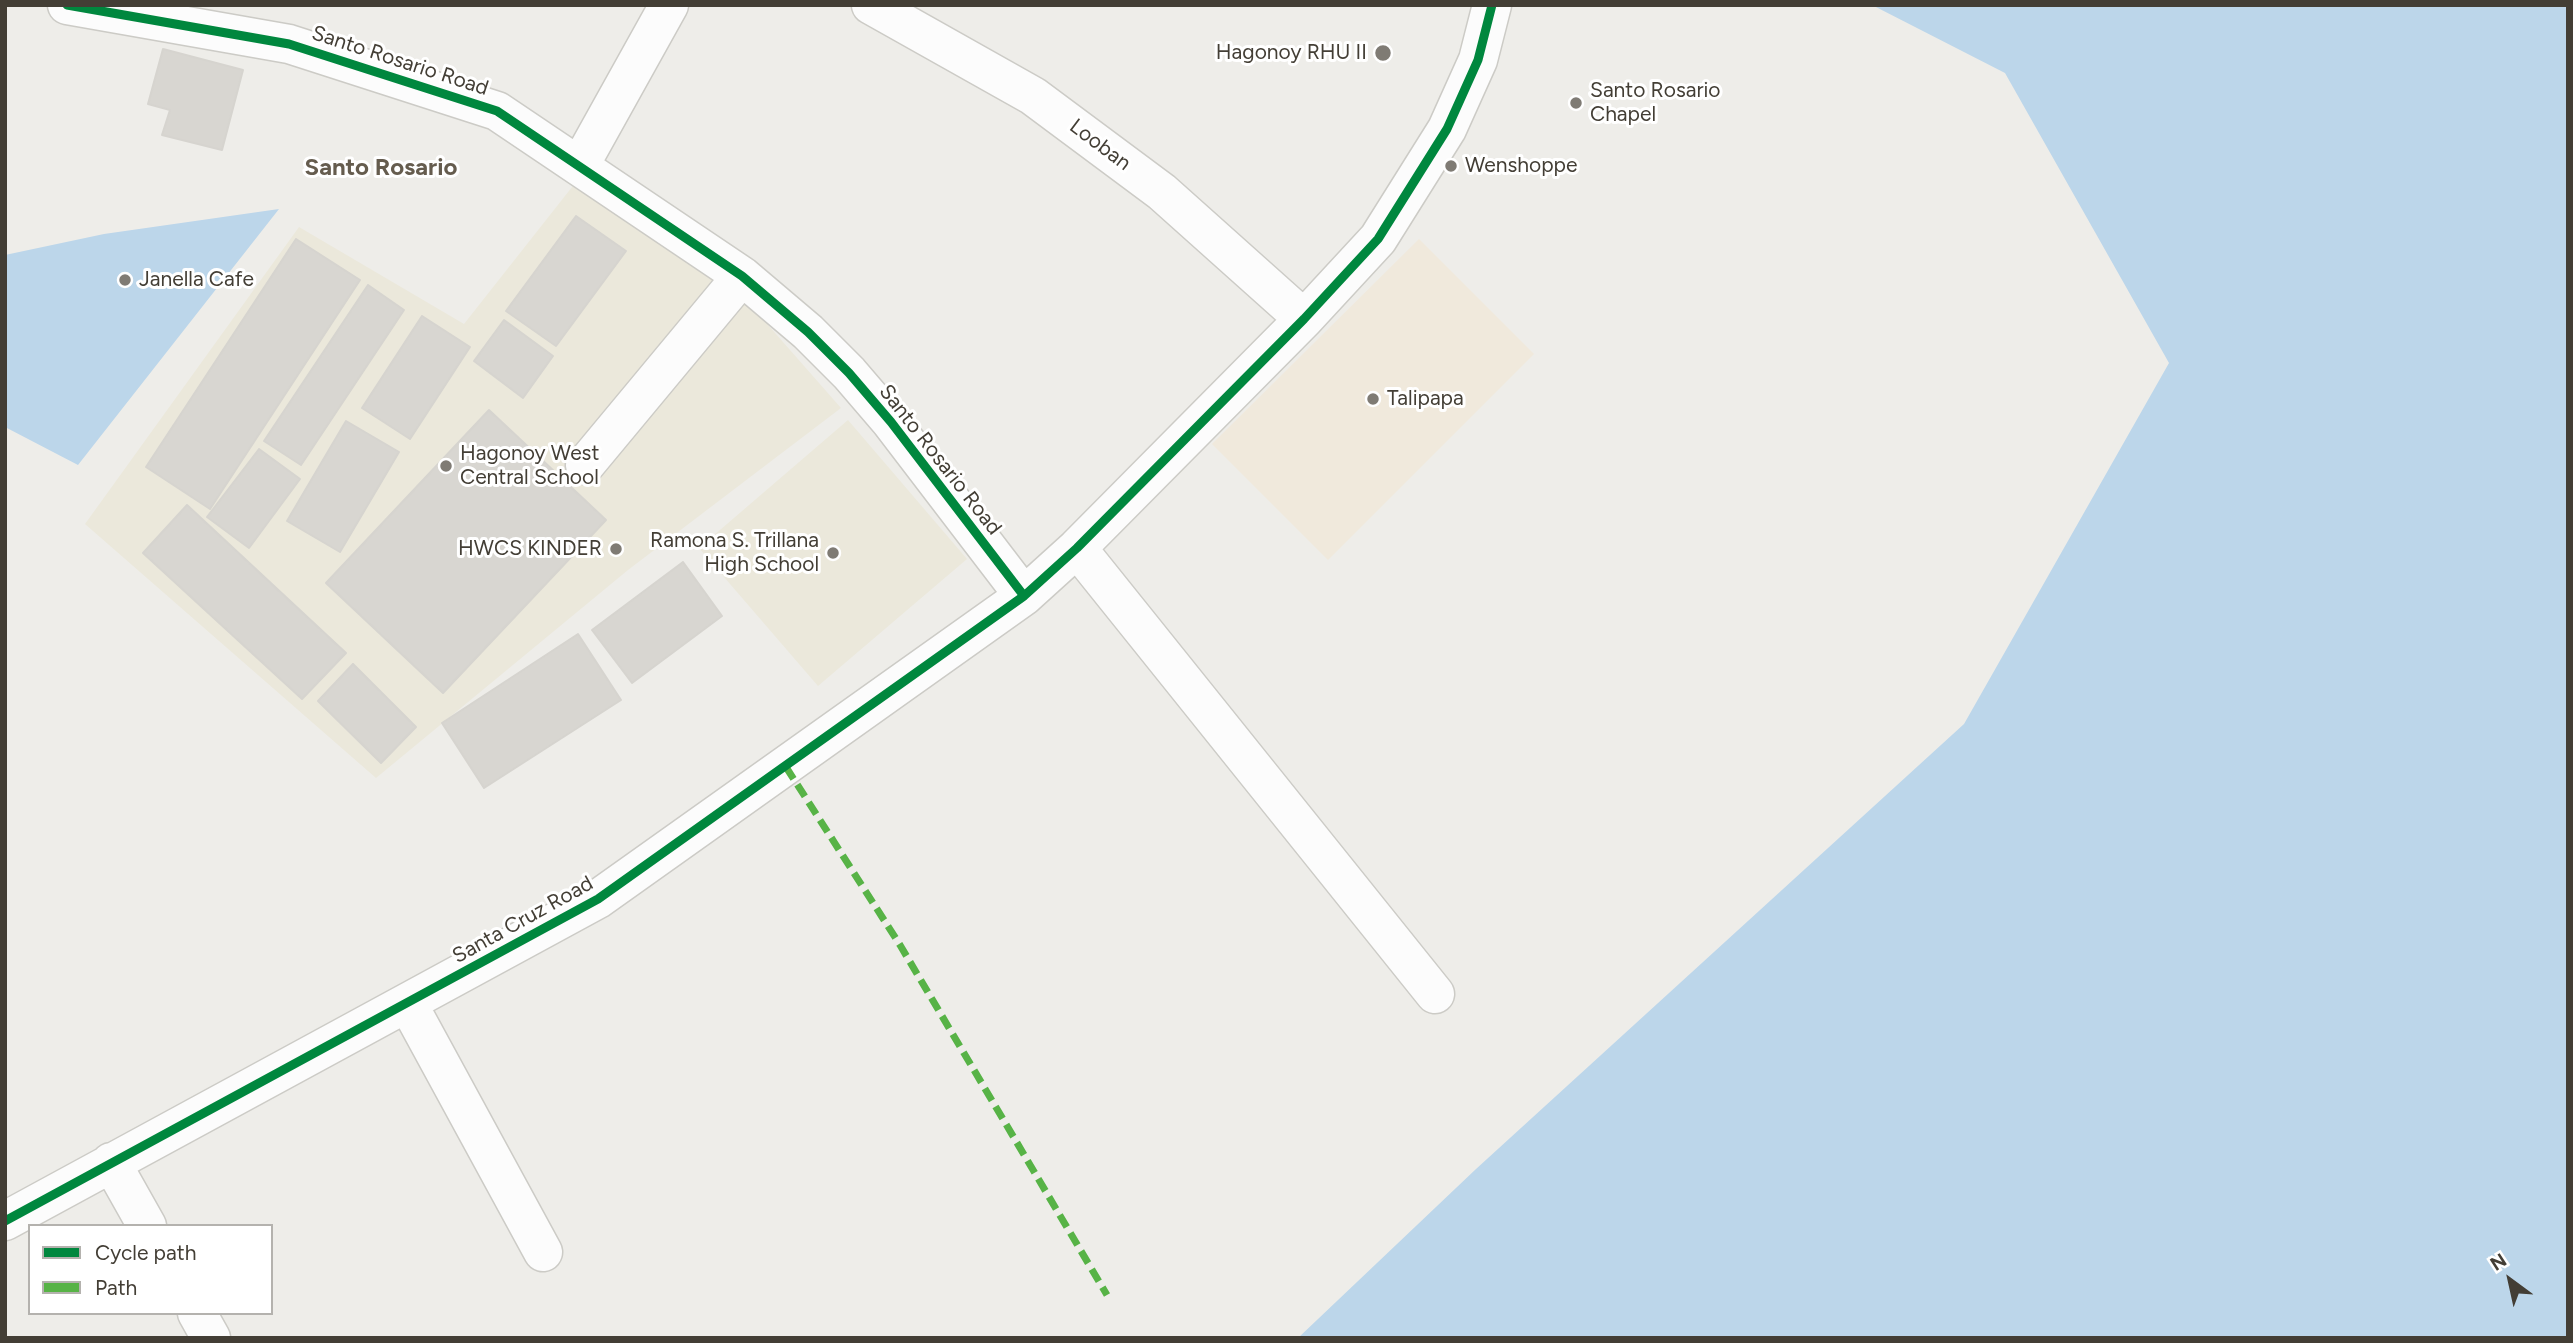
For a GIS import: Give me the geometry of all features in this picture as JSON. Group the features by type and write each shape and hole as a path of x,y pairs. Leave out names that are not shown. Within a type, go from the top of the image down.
{"street":[{"name":"Santo Rosario Road","path":"67,5 289,44 497,111 742,276 808,332 849,373 891,422 1024,596"},
{"path":"580,165 669,5"},
{"name":"Looban","path":"871,5 1033,96 1162,192 1304,318"},
{"path":"1024,596 1076,548 1304,318 1378,239 1447,129 1479,60 1492,5"},
{"path":"585,465 742,276"},
{"path":"1076,548 1435,994"},
{"name":"Santa Cruz Road","path":"5,1221 598,899 1024,596"},
{"path":"408,1004 543,1252"},
{"path":"111,1162 146,1224"},
{"path":"198,1315 211,1338"}],"shaded area":[{"name":"Hagonoy West Central School","path":"576,182 647,229 761,317 841,408 628,570 376,778 85,524 299,227 464,324"},
{"name":"Talipapa","path":"1419,239 1534,354 1328,560 1212,444"},
{"name":"Ramona S. Trillana High School","path":"848,420 967,559 818,686 699,548"}],"water":[{"path":"1872,5 2568,5 2568,1338 1298,1338 1476,1169 1964,724 2169,363 2005,73"},
{"path":"279,209 78,465 5,427 5,255 104,234"}],"building":[{"path":"163,49 243,70 222,150 162,135 170,110 148,104"},
{"path":"576,216 626,251 556,346 506,311"},
{"path":"296,239 360,280 210,509 146,467"},
{"path":"368,285 404,310 301,465 264,441"},
{"path":"422,316 470,347 410,439 362,408"},
{"path":"504,320 553,356 523,398 474,361"},
{"path":"489,410 606,520 443,693 326,583"},
{"path":"346,421 399,452 340,552 287,521"},
{"path":"259,449 300,479 249,548 207,517"},
{"path":"187,505 346,653 302,699 143,553"},
{"path":"683,562 722,616 632,683 592,630"},
{"path":"578,634 621,700 484,788 442,723"},
{"path":"353,664 416,727 381,763 318,701"}],"marked path":[{"path":"786,767 900,945 1107,1295"}],"cycle path":[{"path":"67,5 289,44 497,111 742,276 808,332 849,373 891,422 1024,596"},
{"path":"5,1221 598,899 1024,596 1077,548 1304,319 1378,239 1447,129 1478,60 1492,5"}],"place":[{"name":"Hagonoy RHU II","path":"1383,53"},
{"name":"Santo Rosario Chapel","path":"1576,103"},
{"name":"Wenshoppe","path":"1451,166"},
{"name":"Janella Cafe","path":"125,280"},
{"name":"Talipapa","path":"1373,399"},
{"name":"Hagonoy West Central School","path":"446,466"},
{"name":"HWCS KINDER","path":"616,549"},
{"name":"Ramona S. Trillana High School","path":"833,553"}],"district":[{"name":"Santo Rosario","path":"381,168"}]}
